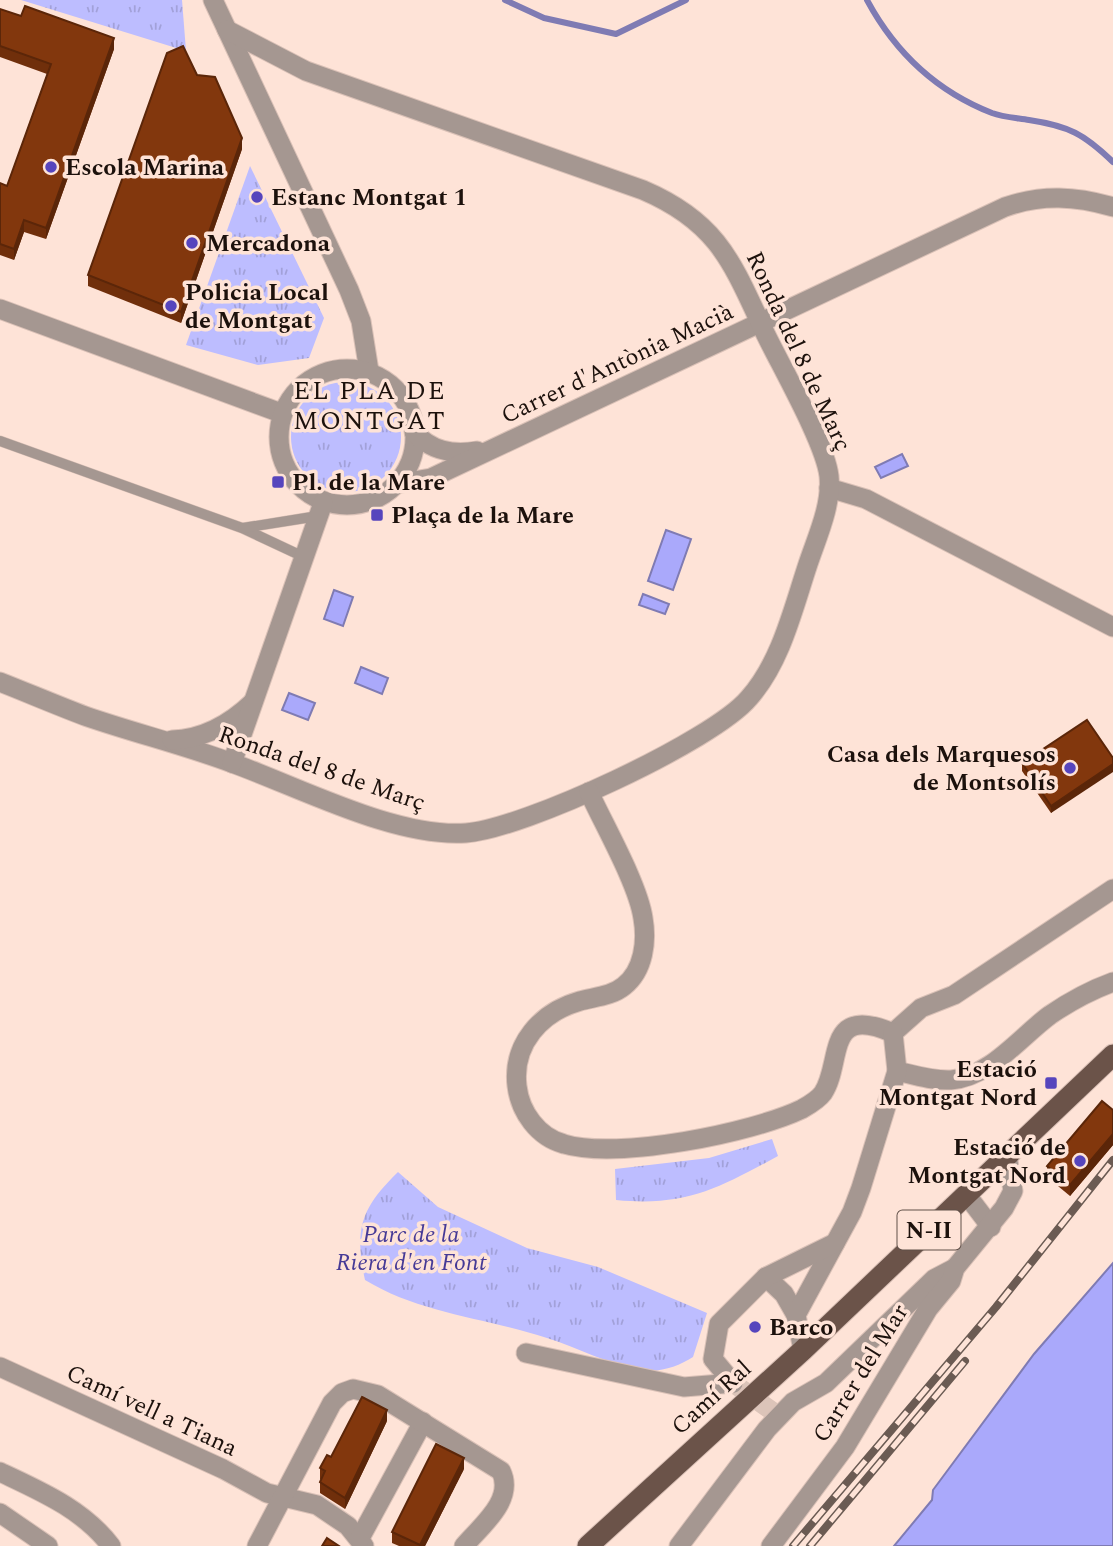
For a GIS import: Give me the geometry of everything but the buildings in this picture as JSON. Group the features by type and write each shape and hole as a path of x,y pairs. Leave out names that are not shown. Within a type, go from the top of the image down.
{"main road":[{"name":"Camí Ral","path":"588,1546 803,1350 1113,1055"}],"street":[{"path":"213,0 349,290 361,321 369,371"},
{"name":"Ronda del 8 de Març","path":"0,682 84,715 232,762 306,793 400,824 442,833 467,833 509,824 589,792 714,727 753,693 776,656 817,535 829,488 827,467 820,447 726,252 694,219 662,198 306,71 227,30"},
{"name":"Carrer d'Antònia Macià","path":"396,484 431,478 988,214 1023,201 1063,197 1113,207"},
{"path":"0,309 281,413"},
{"path":"345,369 369,371 393,385 409,413 414,432 408,468 386,493 362,503 321,509 292,476 278,433 281,413 296,391 323,374 345,369"},
{"name":"Carrer d'Antònia Macià","path":"414,432 423,442 450,453 492,449"},
{"path":"829,488 866,499 1113,627"},
{"path":"232,762 306,558 321,509"},
{"name":"Ronda del 8 de Març","path":"163,741 206,734 240,715 254,701"},
{"path":"589,792 639,902 645,949 636,971 624,986 552,1013 540,1021 522,1047 516,1078 521,1104 531,1121 547,1136 561,1144 595,1148 675,1142 751,1126 803,1108 822,1094 837,1044 849,1031 867,1024 893,1032"},
{"path":"893,1032 921,1008 954,995 1113,889"},
{"path":"897,1071 943,1080 975,1073 997,1060 1051,1015 1080,996 1113,982"},
{"path":"796,1315 861,1188 897,1071 893,1032"},
{"name":"Carrer del Mar","path":"771,1546 845,1447 928,1309 951,1281 955,1268 991,1227 1013,1191 1007,1155"},
{"path":"967,1194 991,1227"},
{"path":"526,1353 684,1387 733,1383 713,1359 719,1324 766,1277 835,1243"},
{"path":"679,1546 776,1413 826,1383 929,1284 955,1268"},
{"path":"766,1277 784,1294 796,1315 803,1350"},
{"name":"Camí vell a Tiana","path":"0,1367 282,1498 317,1505 334,1515 362,1542"},
{"path":"257,1546 332,1403 342,1393 365,1390 501,1471 505,1479 505,1490 500,1503 464,1546"},
{"path":"362,1542 422,1422"},
{"path":"0,1473 71,1508 92,1525 111,1546"},
{"path":"0,1513 48,1546"}],"lane":[{"path":"0,441 242,528 306,558"},
{"path":"242,528 321,509"}],"green space":[{"path":"21,0 182,0 186,51"},
{"path":"250,166 324,318 309,358 258,365 186,345"},
{"path":"346,382 367,386 385,398 397,416 401,437 397,458 385,476 367,488 346,492 325,488 307,476 295,458 291,437 295,416 307,398 325,386"},
{"path":"772,1139 778,1156 719,1186 701,1193 663,1201 616,1200 615,1169 709,1158"},
{"name":"Parc de la Riera d'en Font","path":"398,1172 438,1207 527,1248 598,1267 707,1313 693,1357 663,1370 630,1368 524,1331 409,1301 365,1280 360,1247 363,1220 376,1197"}],"shaded area":[{"path":"902,454 908,466 881,478 875,467"},
{"path":"666,530 691,539 673,590 648,581"},
{"path":"334,590 353,597 343,626 324,619"},
{"path":"643,594 669,604 665,614 639,605"},
{"path":"361,667 388,678 382,694 355,683"},
{"path":"289,693 315,703 308,720 282,710"},
{"path":"1113,1263 1113,1546 894,1546 932,1500 933,1490 1034,1354"}],"waterway":[{"path":"505,0 544,18 616,34 686,0"},
{"path":"867,0 904,53 919,68 953,93 996,114 1066,129 1093,144 1113,162"}],"tunnel":[{"path":"733,1383 772,1411"}],"railway":[{"path":"793,1546 996,1307 1113,1160"},
{"path":"810,1546 965,1361"}],"place":[{"name":"Escola Marina","path":"51,167"},
{"name":"Estanc Montgat 1","path":"257,197"},
{"name":"Mercadona","path":"192,243"},
{"name":"Policia Local de Montgat","path":"171,306"},
{"name":"Pl. de la Mare","path":"278,482"},
{"name":"Plaça de la Mare","path":"377,515"},
{"name":"Casa dels Marquesos de Montsolís","path":"1070,768"},
{"name":"Estació Montgat Nord","path":"1051,1083"},
{"name":"Estació de Montgat Nord","path":"1080,1161"},
{"name":"Barco","path":"755,1327"}],"district":[{"name":"EL PLA DE MONTGAT","path":"370,405"}]}
